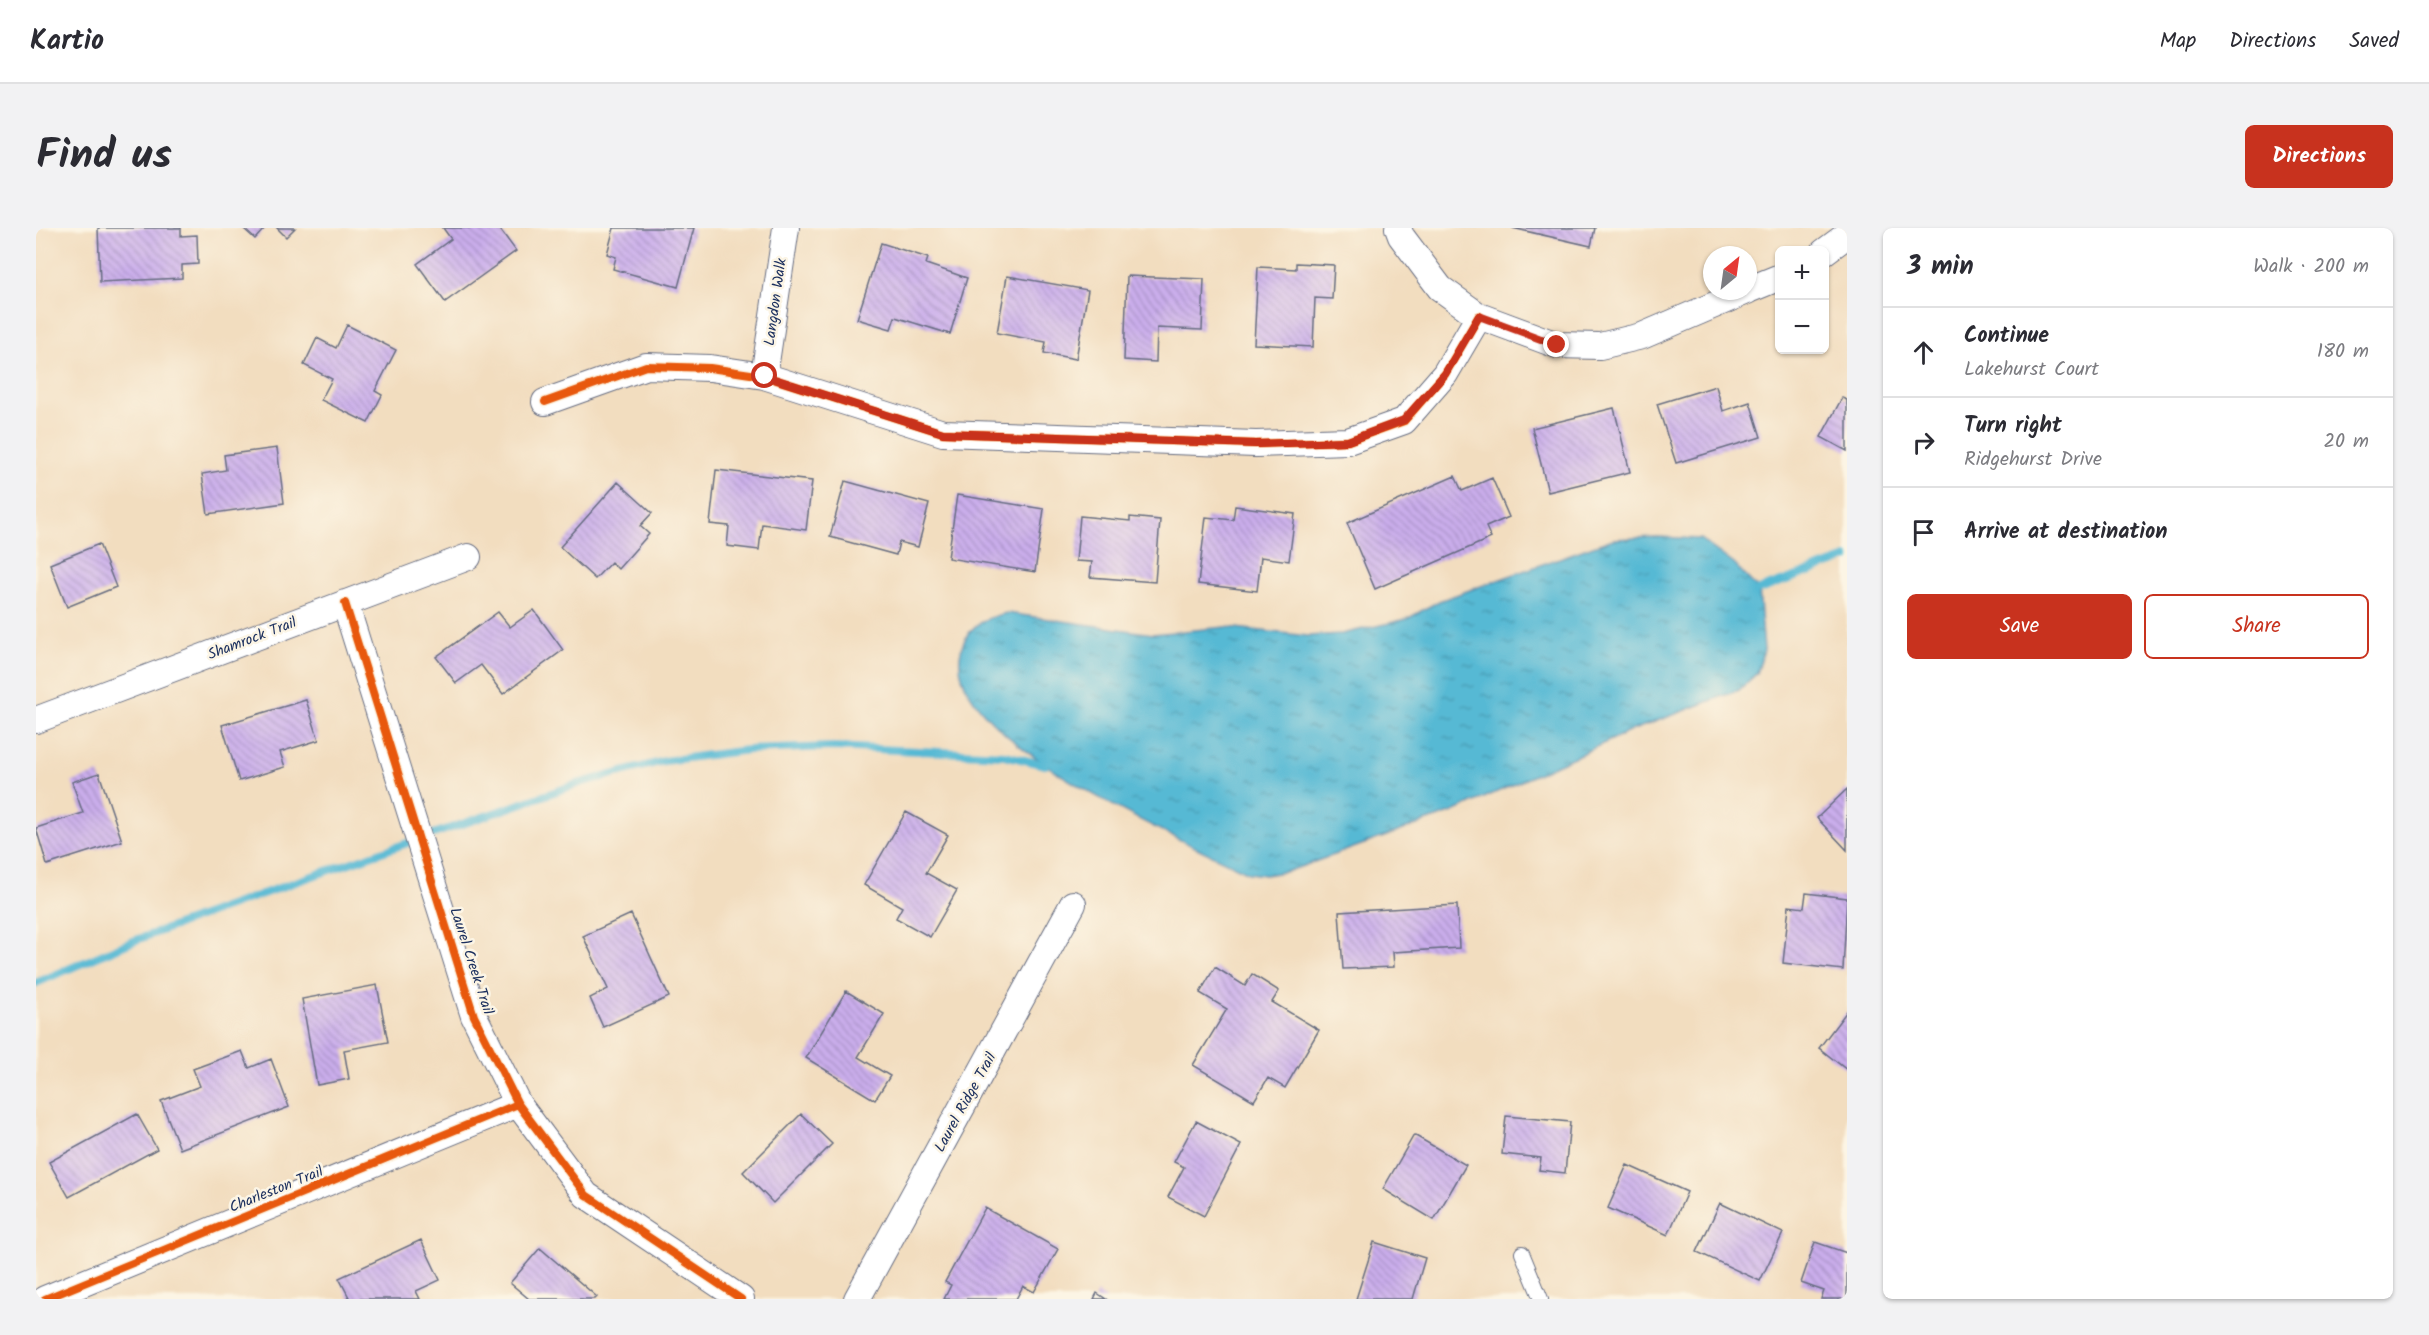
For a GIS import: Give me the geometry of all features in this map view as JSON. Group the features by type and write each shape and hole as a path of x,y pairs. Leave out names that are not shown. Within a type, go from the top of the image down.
{"street":[{"name":"Langdon Walk","path":"765,376 786,228"},
{"path":"1398,228 1401,236 1440,288 1479,316 1549,343 1600,346 1642,336 1726,300"},
{"path":"1829,249 1847,236"},
{"path":"1757,287 1775,279"},
{"path":"545,402 646,366 710,368 765,376 943,433 1256,444 1348,441 1404,420 1445,374 1479,316"},
{"name":"Shamrock Trail","path":"36,720 468,557"},
{"name":"Laurel Creek Trail","path":"345,603 474,1016 518,1104 586,1195 741,1299"},
{"name":"Laurel Ridge Trail","path":"857,1299 1072,904"},
{"name":"Charleston Trail","path":"45,1299 87,1291 518,1104"}],"lane":[{"path":"1522,1253 1541,1299"}],"water":[{"path":"1657,537 1700,539 1734,564 1759,590 1764,650 1757,673 1739,690 1633,730 1453,812 1289,871 1265,875 1249,873 1174,837 1073,782 1026,751 988,717 965,684 961,651 967,636 984,620 1007,613 1153,634 1226,627 1308,636 1342,634 1407,619 1439,601 1613,539"}],"building":[{"path":"98,228 181,228 181,236 197,235 198,264 182,265 182,278 100,282"},
{"path":"243,228 265,228 255,239"},
{"path":"277,228 295,228 286,237"},
{"path":"443,228 499,228 516,251 445,302 417,264 451,239"},
{"path":"614,228 694,228 678,287 613,269 616,257 607,254"},
{"path":"1512,228 1595,228 1591,246"},
{"path":"881,243 928,258 926,264 967,278 950,334 895,317 891,329 857,319"},
{"path":"1296,263 1334,265 1332,299 1315,298 1313,347 1254,344 1258,267 1296,269"},
{"path":"1007,276 1088,290 1076,359 1044,353 1046,342 997,333"},
{"path":"1127,276 1204,279 1202,330 1157,328 1156,362 1124,360"},
{"path":"347,325 396,350 375,391 382,395 368,423 321,400 332,379 304,365 317,338 336,348"},
{"path":"1716,386 1723,411 1750,402 1761,437 1676,463 1657,404"},
{"path":"1842,398 1847,400 1847,451 1821,437"},
{"path":"1614,408 1630,472 1548,492 1532,428"},
{"path":"277,448 284,503 208,514 202,474 226,470 224,455"},
{"path":"716,470 812,481 806,530 762,524 759,550 727,546 729,526 710,524"},
{"path":"1455,476 1462,491 1492,478 1509,517 1486,527 1491,538 1375,589 1347,523"},
{"path":"845,481 929,504 918,547 899,542 896,555 830,537"},
{"path":"618,482 652,513 640,526 649,534 618,569 611,562 595,579 560,547"},
{"path":"957,495 1044,509 1035,572 948,558"},
{"path":"1235,506 1295,514 1289,561 1261,557 1257,591 1198,584 1206,517 1233,520"},
{"path":"1080,516 1130,521 1130,517 1160,520 1155,582 1090,577 1092,562 1076,561"},
{"path":"99,544 116,587 67,607 50,564"},
{"path":"534,610 563,650 503,694 481,665 456,683 436,657 498,612 510,627"},
{"path":"306,700 319,740 280,752 285,767 239,781 222,725"},
{"path":"99,773 122,841 47,865 36,828 83,813 72,782"},
{"path":"1847,789 1847,850 1817,818"},
{"path":"906,812 948,835 926,873 957,890 930,937 896,918 902,907 864,885"},
{"path":"1806,893 1847,898 1843,970 1783,963 1789,906 1804,908"},
{"path":"1457,905 1459,948 1393,952 1394,967 1343,969 1339,912"},
{"path":"631,914 669,997 603,1027 590,998 608,989 583,936"},
{"path":"1215,967 1245,986 1252,974 1279,991 1272,1002 1319,1030 1285,1088 1268,1078 1254,1101 1193,1065 1227,1009 1200,993"},
{"path":"377,985 388,1042 344,1050 349,1079 317,1085 302,999"},
{"path":"846,991 884,1014 858,1057 890,1076 875,1100 806,1058"},
{"path":"1847,1011 1847,1070 1819,1048"},
{"path":"242,1051 249,1068 271,1059 289,1107 180,1149 161,1101 200,1086 193,1069"},
{"path":"137,1114 157,1149 69,1197 49,1162"},
{"path":"801,1114 832,1144 773,1203 743,1172"},
{"path":"1506,1116 1570,1122 1565,1173 1539,1170 1541,1158 1502,1154"},
{"path":"1196,1121 1241,1145 1204,1216 1168,1197 1184,1167 1174,1162"},
{"path":"1414,1135 1466,1165 1434,1220 1383,1189"},
{"path":"1627,1165 1687,1192 1668,1235 1608,1208"},
{"path":"1720,1203 1783,1233 1760,1281 1697,1252"},
{"path":"985,1208 1058,1249 1034,1292 1023,1286 1016,1299 944,1299 951,1285 945,1282"},
{"path":"421,1240 440,1280 416,1291 420,1299 350,1299 339,1278"},
{"path":"1374,1242 1425,1258 1413,1299 1356,1299"},
{"path":"1815,1242 1847,1253 1847,1299 1821,1299 1824,1291 1801,1283"},
{"path":"540,1248 597,1297 595,1299 529,1299 510,1283"},
{"path":"1097,1293 1106,1299 1094,1299"}],"waterway":[{"path":"1759,590 1847,558"},
{"path":"36,983 136,940 298,881 580,783 664,761 748,750 833,747 1005,755 1045,765"}],"cycle path":[{"path":"545,402 646,366 710,368 764,376 943,433 1256,444 1348,441 1404,421 1445,374 1479,316"},
{"path":"345,603 474,1016 518,1104 586,1195 741,1299"},
{"path":"45,1299 518,1104"}],"route":[{"path":"765,376 943,433 1256,444 1348,441 1404,420 1445,374 1479,316 1541,341 1557,345"}]}
